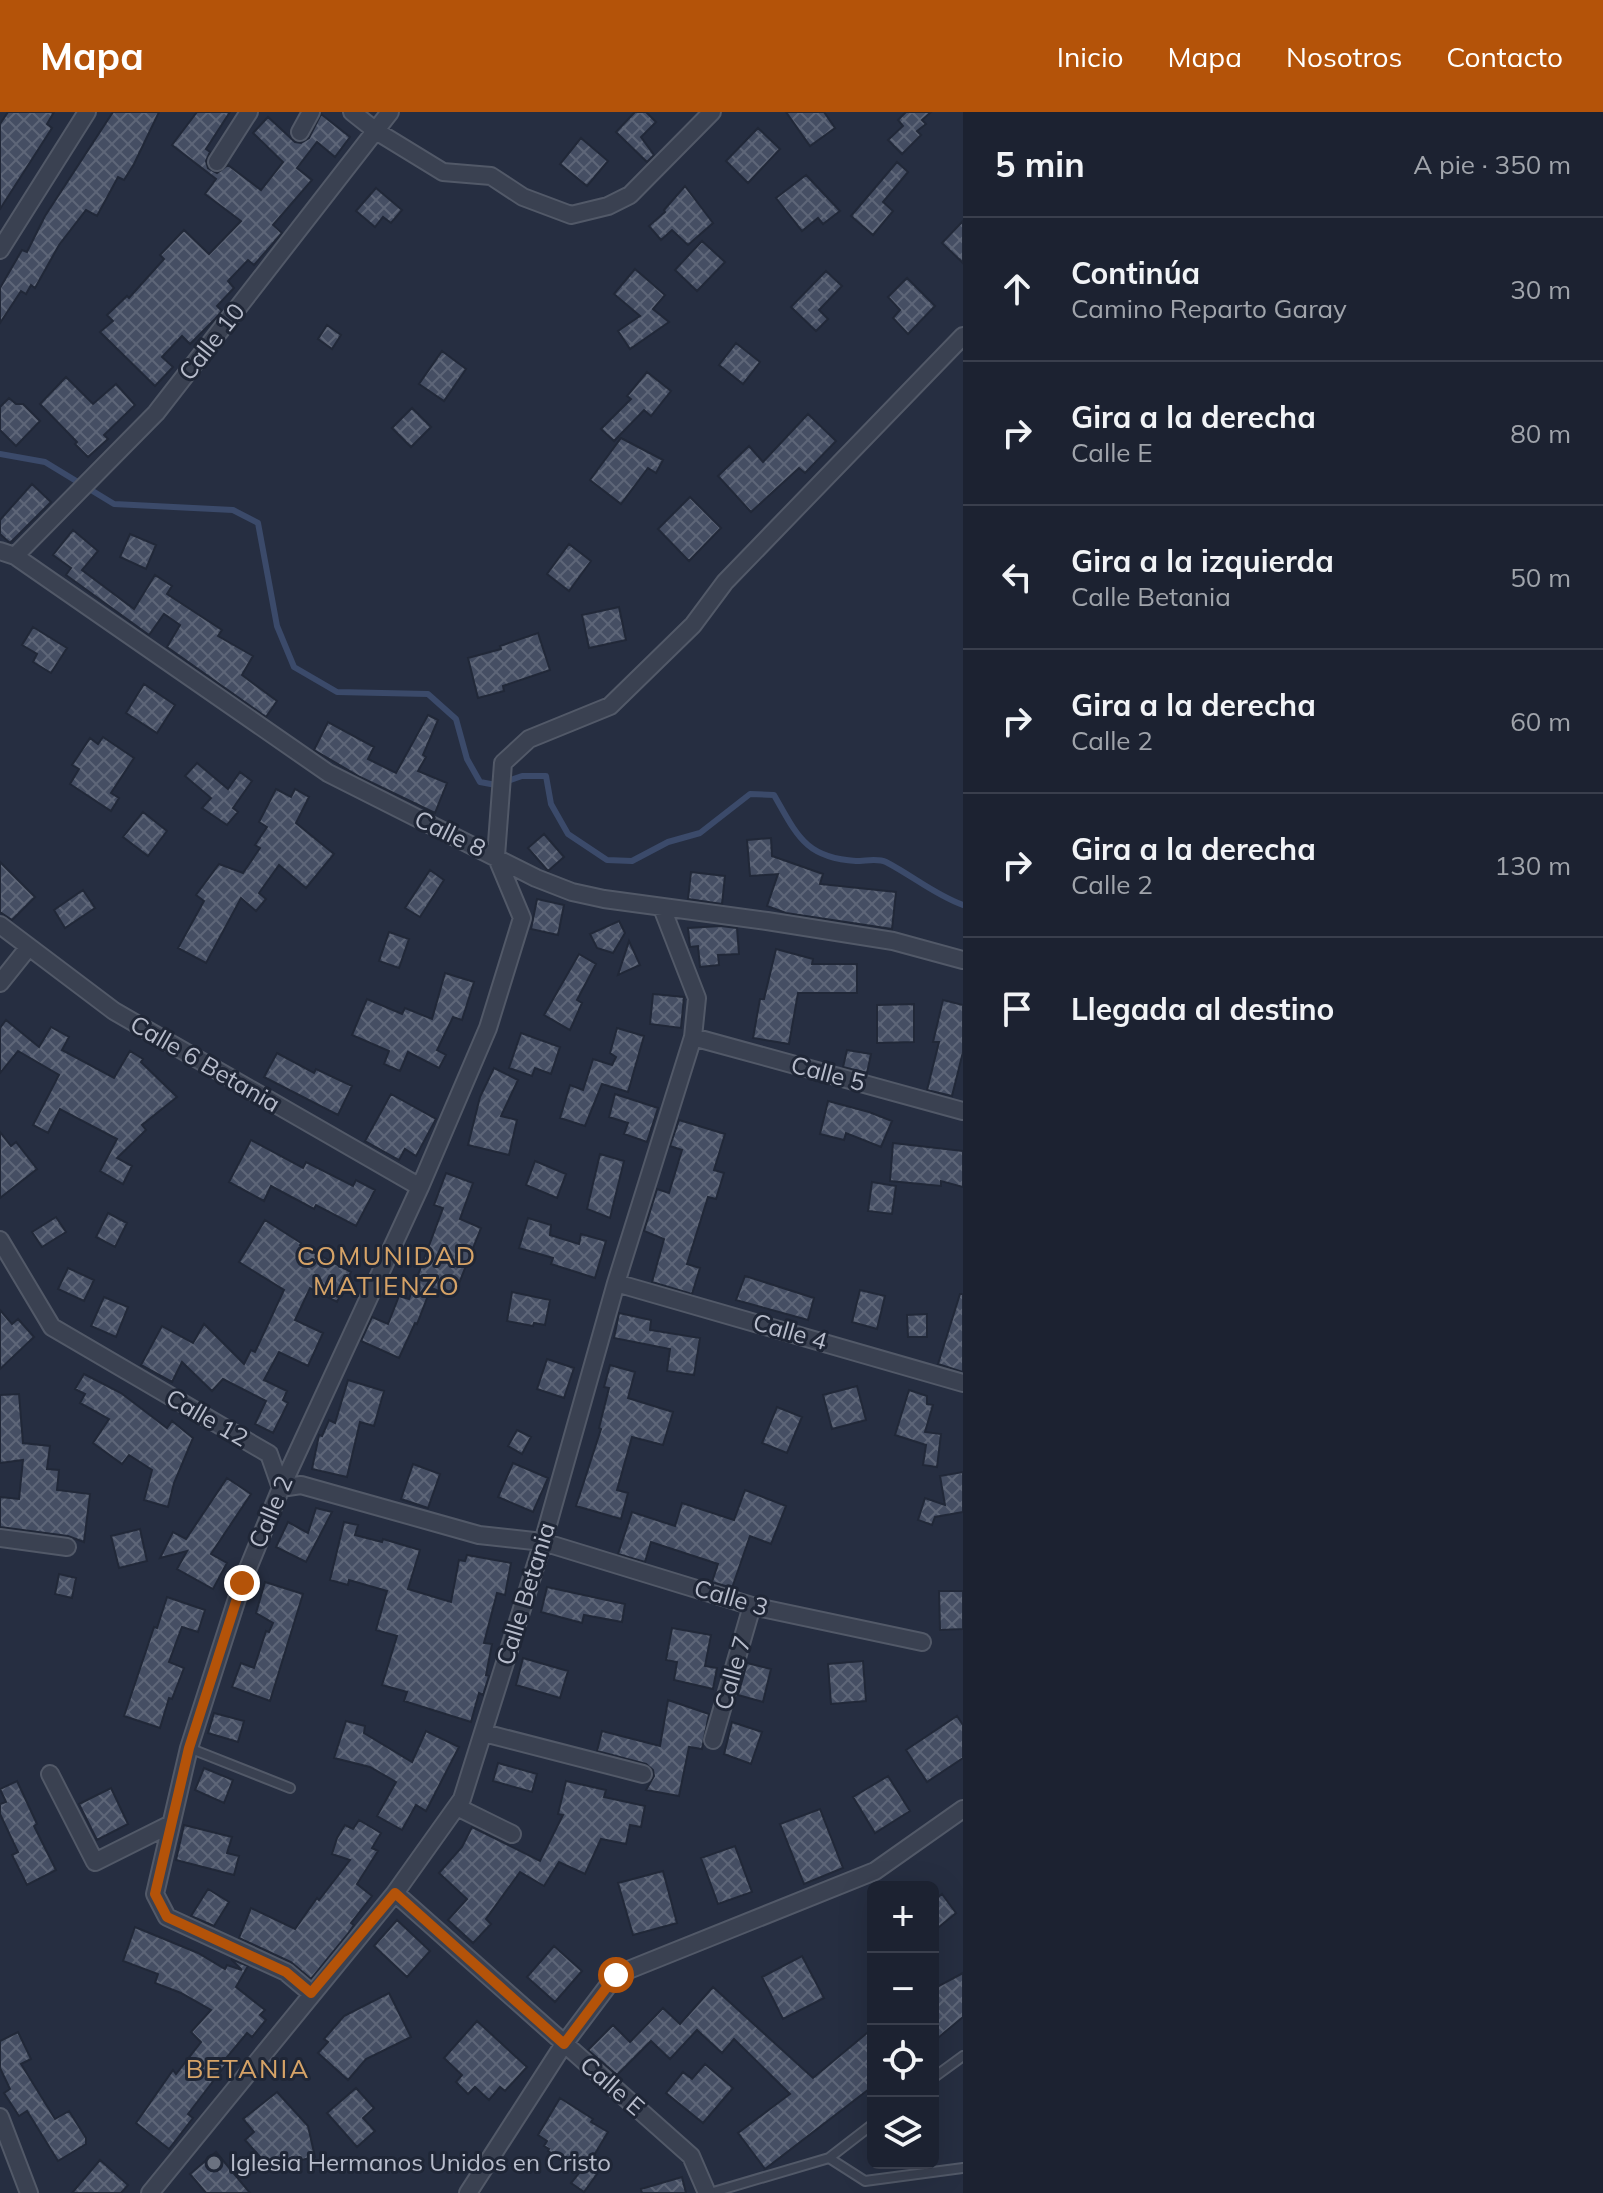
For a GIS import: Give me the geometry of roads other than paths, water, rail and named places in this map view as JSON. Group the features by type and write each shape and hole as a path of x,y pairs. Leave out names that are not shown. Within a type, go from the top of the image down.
{"street":[{"path":"0,250 87,112"},
{"path":"217,162 249,112"},
{"path":"300,132 311,112"},
{"path":"352,112 376,131 443,172 491,176 523,197 571,215 608,206 630,195 712,112"},
{"name":"Calle 10","path":"8,553 156,413 390,112"},
{"path":"496,856 503,763 529,739 610,706 693,625 725,582 963,336"},
{"name":"Calle 8","path":"8,553 328,773 536,878 572,892 893,941 963,960"},
{"name":"Calle 2","path":"311,1993 286,1972 167,1917 155,1894 189,1748 242,1583 281,1488 420,1187 488,1028 522,918 496,856"},
{"name":"Calle Betania","path":"150,2193 395,1893 462,1799 543,1542 616,1283 693,1037 697,998 662,908"},
{"name":"Calle 6 Betania","path":"0,925 114,1011 420,1187"},
{"path":"0,983 28,948"},
{"name":"Calle 5","path":"693,1037 963,1111"},
{"name":"Calle 12","path":"0,1240 52,1327 269,1454 281,1488"},
{"name":"Calle 4","path":"616,1283 963,1383"},
{"path":"281,1488 301,1485 479,1535 543,1542"},
{"path":"0,1538 67,1547"},
{"name":"Calle 3","path":"543,1542 752,1606 922,1642"},
{"name":"Calle 7","path":"713,1740 752,1606"},
{"path":"484,1733 643,1774"},
{"path":"50,1774 95,1862 171,1824"},
{"path":"457,1807 512,1834"},
{"path":"468,2193 564,2044 616,1975 875,1871 963,1809"},
{"name":"Calle E","path":"395,1893 691,2156 709,2193"},
{"path":"0,2117 29,2193"}],"lane":[{"path":"189,1748 290,1788"},
{"path":"939,2074 963,2056"},
{"path":"709,2193 829,2158 867,2129"},
{"path":"829,2158 865,2181 963,2168"}],"waterway":[{"path":"0,454 45,462 114,504 233,510 258,523 277,626 294,667 337,692 428,694 456,719 467,759 480,782 496,785 522,776 546,776 551,804 568,834 607,860 632,861 668,842 700,833 750,794 774,795 797,833 814,849 839,859 883,861 963,905"}],"place":[{"name":"Iglesia Hermanos Unidos en Cristo","path":"214,2163"}],"district":[{"name":"COMUNIDAD MATIENZO","path":"387,1271"},
{"name":"BETANIA","path":"248,2069"}]}
